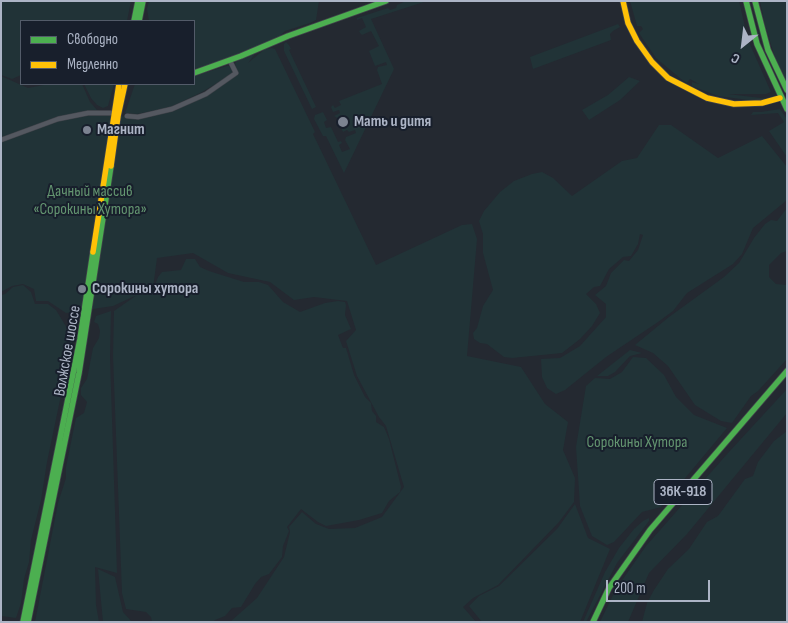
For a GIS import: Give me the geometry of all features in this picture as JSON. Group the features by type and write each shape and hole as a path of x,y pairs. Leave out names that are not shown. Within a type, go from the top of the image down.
{"main road":[{"path":"134,20 138,1"},
{"path":"139,20 142,1"},
{"path":"195,73 288,36 386,1"},
{"path":"623,1 628,23 636,41 652,62 668,78 681,86 706,98 734,104 762,103 787,94"},
{"path":"746,1 757,44 780,98 787,109"},
{"path":"755,1 768,50 787,90"},
{"name":"Волжское шоссе","path":"28,622 81,331 119,85"},
{"name":"Волжское шоссе","path":"23,622 90,312 110,166 125,85"},
{"name":"36К-918","path":"593,622 610,588 650,530 787,371"}],"street":[{"path":"127,116 138,117 172,109 206,94 236,73 230,60"},
{"path":"1,140 58,119 88,113 113,113"}],"green space":[{"path":"1,1 131,1 127,20 20,20 20,75 12,79 1,75"},
{"path":"149,1 319,1 316,20 285,31 275,41 241,56 195,69 195,20 149,20 147,9"},
{"path":"406,1 427,1 371,19 394,69 344,173 326,136 323,136 314,119 315,115 323,112 327,120 324,122 326,128 331,127 338,142 341,141 342,143 339,145 342,152 350,149 345,140 346,137 356,133 355,130 343,132 340,126 346,123 342,118 339,119 334,116 340,113 339,110 333,112 331,107 333,105 335,108 341,105 339,101 382,84 377,70 378,67 387,65 386,62 375,66 369,51 379,46 371,31 362,35 360,33 359,31 366,27 362,18 357,20 357,18 388,8 390,10 396,8 397,5"},
{"path":"630,1 739,1 748,40 771,92 766,94 728,94 769,99 748,100 718,96 692,86 692,82 699,84 690,79 687,83 681,79 656,58 639,33 643,29 641,26 637,26"},
{"path":"760,1 787,1 787,83 778,67"},
{"path":"618,24 620,27 610,34 611,40 533,69 530,57"},
{"path":"286,42 291,49 289,50 316,107 312,109 284,51 284,44"},
{"name":"Дачный массив «Сорокины Хутора»","path":"265,49 275,49 315,132 313,134 376,265 462,225 472,224 477,239 467,356 521,367 545,404 568,422 563,450 575,478 574,502 559,522 498,585 473,598 463,607 476,622 230,622 257,598 284,557 290,532 289,527 302,512 316,524 329,529 355,528 382,517 404,487 386,426 379,417 357,376 346,341 356,330 347,301 314,297 294,300 270,282 228,273 193,253 157,258 153,288 146,291 154,288 162,272 181,270 186,259 195,259 200,267 209,271 244,282 259,282 268,285 283,302 300,312 325,303 345,302 345,315 351,329 338,335 343,348 346,348 354,375 365,397 371,403 372,411 376,416 376,422 384,427 389,439 401,487 400,492 389,501 382,513 359,520 326,526 301,509 287,527 289,531 283,546 282,557 269,574 261,577 255,584 241,607 232,608 225,616 213,622 152,622 151,617 146,612 126,609 122,593 113,356 114,311 137,295 113,306 66,313 48,301 36,301 34,289 23,284 12,286 1,292 1,76 28,88 44,85 82,85 90,102 97,110 118,116 138,117 172,109 206,94 237,72 235,63 237,61 255,54 248,63"},
{"path":"227,66 234,73 202,92 171,107 137,114 125,113 135,85 195,85 195,76"},
{"path":"629,77 640,81 620,100 589,120 582,110 608,95"},
{"path":"84,85 114,85 108,106 103,108 97,105"},
{"path":"780,109 787,119 787,157 769,131 784,122 778,113 751,115 753,112"},
{"path":"659,125 671,125 718,158 762,136 787,167 787,200 753,228 742,254 733,264 687,293 673,311 606,357 565,390 556,394 547,388 542,377 541,359 560,358 580,346 606,317 606,304 595,295 606,286 611,273 624,260 629,261 638,250 643,235 640,234 638,244 631,256 623,257 609,269 600,286 594,287 586,294 596,304 600,313 592,326 580,339 562,353 512,358 504,357 487,344 480,343 474,339 473,333 477,328 483,306 493,290 483,253 483,234 479,221 484,211 500,192 514,181 532,174 542,172 553,178 572,196 622,161 637,158"},
{"path":"787,208 787,251 781,253 769,265 769,277 776,284 787,285 787,359 758,391 751,396 732,423 721,421 695,405 668,366 653,353 635,345 669,317 724,277 739,263 765,224 771,220 777,221"},
{"path":"23,285 31,292 35,304 48,304 56,310 73,338 41,500 31,540 21,603 16,618 1,616 1,295 13,287"},
{"path":"111,311 110,357 117,573 95,567 96,605 99,622 35,622 58,503 66,478 66,467 76,418 84,413 87,402 81,395 81,388 87,379 93,348 99,338 98,324 94,322 96,316"},
{"path":"630,350 642,353 630,356 615,372 608,376 597,376"},
{"name":"Сорокины Хутора","path":"633,357 646,358 664,375 676,397 694,415 727,428 661,507 642,512 614,542 607,545 592,536 580,506 576,447 586,386 595,378 610,379 622,372"},
{"path":"787,389 787,413 687,534 649,573 628,622 600,622 616,589 646,546"},
{"path":"787,431 787,622 642,622 647,603 668,569 689,549 707,522 718,516 745,479 753,476 758,462 774,441"},
{"path":"575,504 588,538 610,549 580,622 482,622 469,606 479,596 499,586 557,529"},
{"path":"649,518 649,521 617,563 586,622 583,622 605,572 619,548 634,529"},
{"path":"98,569 115,577 123,612 132,622 103,622"}],"traffic: fast":[{"path":"134,20 138,1"},
{"path":"139,20 143,1"},
{"path":"195,73 288,36 386,1"},
{"path":"746,1 757,44 787,109"},
{"path":"755,1 768,50 787,90"},
{"path":"28,622 79,373 111,166"},
{"path":"23,622 80,339 93,252"},
{"path":"593,622 609,588 650,530 787,371"}],"traffic: slow":[{"path":"623,1 628,23 637,41 652,62 668,78 707,98 734,104 762,103 780,98"},
{"path":"93,252 119,85"},
{"path":"111,166 125,85"}],"place":[{"name":"Мать и дитя","path":"343,122"},
{"name":"Магнит","path":"87,130"},
{"name":"Сорокины хутора","path":"82,289"}]}
